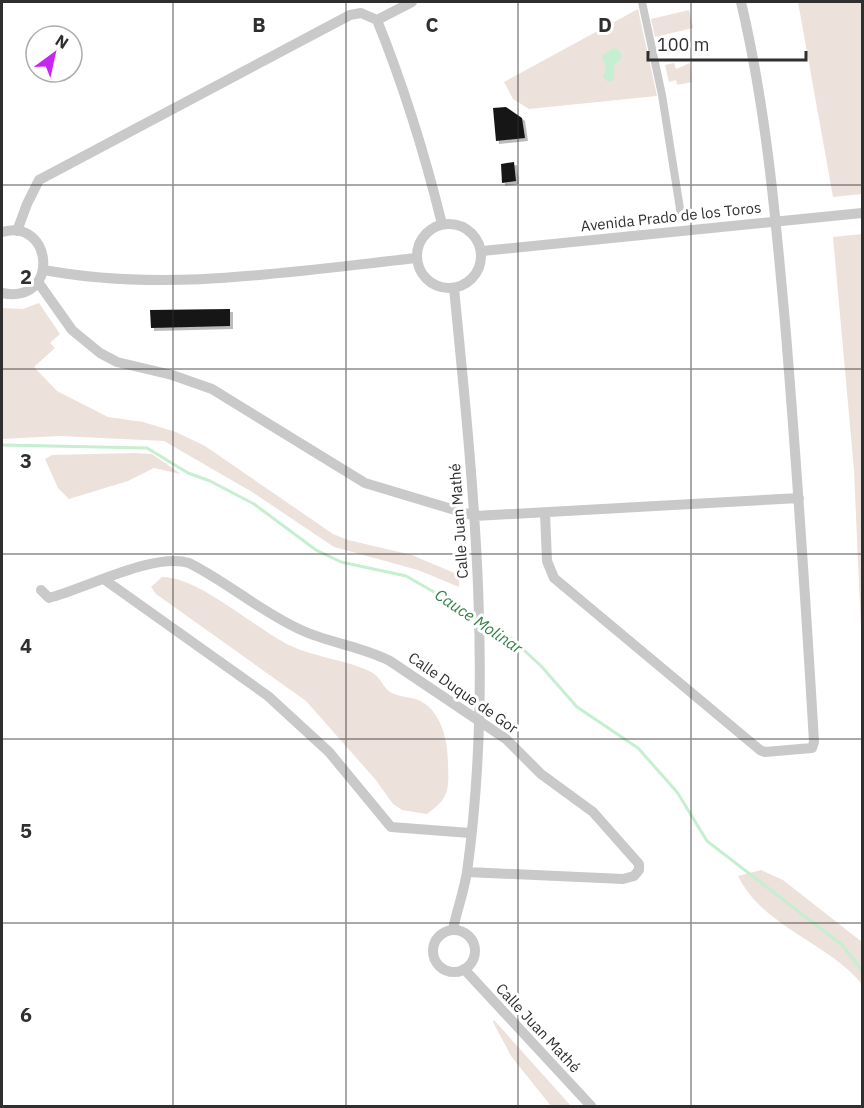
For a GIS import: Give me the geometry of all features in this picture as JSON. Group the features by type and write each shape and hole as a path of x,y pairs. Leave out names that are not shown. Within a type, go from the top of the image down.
{"street":[{"path":"17,231 39,180 351,15 373,17 412,2"},
{"path":"642,2 662,95 681,215"},
{"path":"545,513 547,561 554,578 751,743 765,752 810,749 814,742 799,498 777,222 770,151 755,60 741,2"},
{"path":"373,17 404,93 442,224"},
{"name":"Avenida Prado de los Toros","path":"482,251 862,213"},
{"path":"442,224 457,224 471,232 482,251 478,272 464,286 453,288 443,288 425,278 417,258 417,249 426,233 442,224"},
{"path":"2,232 17,231 36,240 44,260 44,270 38,282 22,293 2,293"},
{"path":"44,270 132,282 219,279 417,258"},
{"path":"38,282 72,330 100,353 117,362 181,378 212,389 365,483 475,516 799,498"},
{"name":"Calle Juan Mathé","path":"453,288 475,516 479,630 478,720 467,873 453,929"},
{"name":"Calle Duque de Gor","path":"41,590 50,598 163,560 189,563 299,629 325,640 372,652 390,661 506,739 541,774 593,812 635,858 639,870 623,879 467,873"},
{"path":"105,580 268,696 329,752 391,826 470,833"},
{"path":"453,929 466,933 474,944 474,959 458,972 444,970 439,966 433,953 435,940 440,934 453,929"},
{"name":"Calle Juan Mathé","path":"464,969 591,1107"}],"shaded area":[{"path":"798,2 862,2 862,194 833,197"},
{"path":"638,9 657,96 529,109 513,99 504,82"},
{"path":"689,10 693,28 655,37 651,19"},
{"path":"613,48 619,50 622,57 614,66 614,80 608,82 603,77 606,68 602,56"},
{"path":"674,63 676,69 690,63 692,82 677,85 676,80 669,82 665,65"},
{"path":"862,234 862,652 854,470 833,237"},
{"path":"39,303 60,334 50,343 55,348 34,367 57,391 108,417 143,422 176,432 205,446 333,534 348,540 412,555 459,575 459,587 418,570 334,547 252,492 164,441 60,436 2,439 2,308 23,309"},
{"path":"152,454 181,474 154,468 128,481 69,499 58,488 45,459 52,455"},
{"path":"162,577 177,579 209,594 289,645 362,668 374,674 390,692 425,703 437,717 447,745 448,787 444,798 427,814 402,810 393,804 375,779 306,701 156,594 151,587"},
{"path":"761,870 783,880 862,942 862,984 848,969 779,922 749,894 738,876"},
{"path":"494,1020 571,1106 551,1106 511,1056"}],"building":[{"path":"506,107 522,118 525,138 496,141 493,108"},
{"path":"514,162 516,181 502,183 501,164"},
{"path":"230,309 230,326 151,328 150,310"}],"waterway":[{"name":"Cauce Molinar","path":"2,445 147,448 188,473 210,481 254,504 316,550 341,562 406,576 476,616"},
{"name":"Cauce Molinar","path":"482,619 511,638 541,666 577,707 638,748 677,792 707,841 842,945 862,970"}]}
